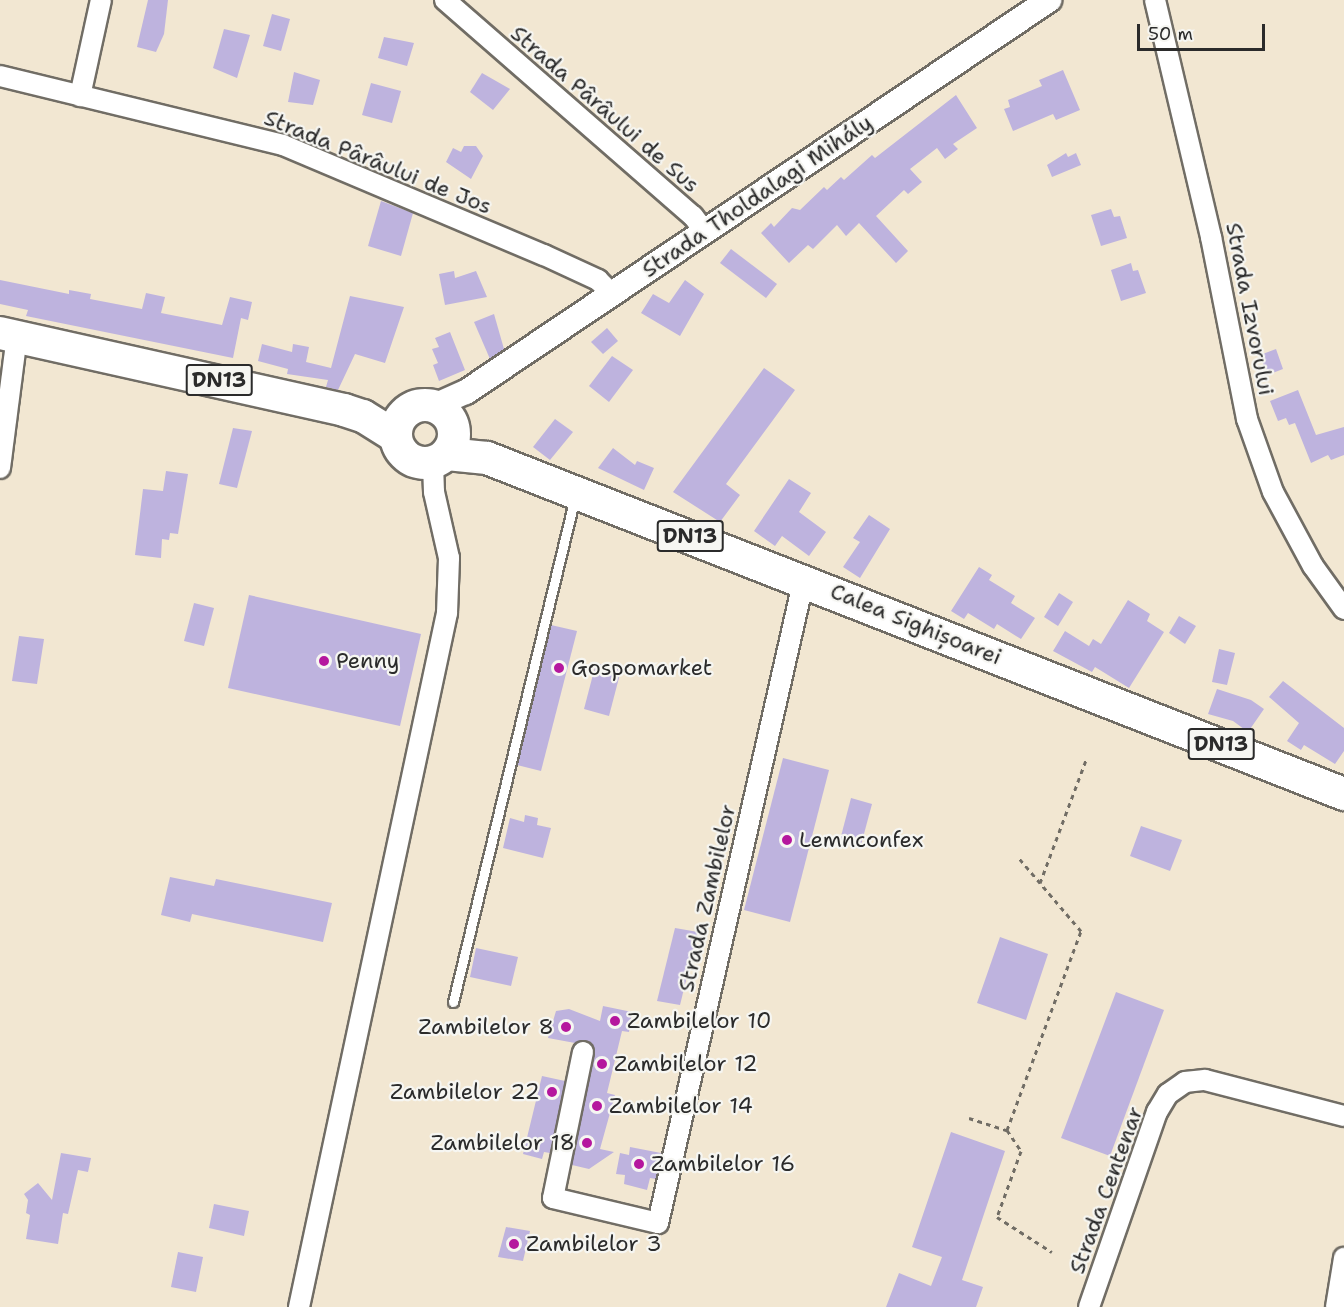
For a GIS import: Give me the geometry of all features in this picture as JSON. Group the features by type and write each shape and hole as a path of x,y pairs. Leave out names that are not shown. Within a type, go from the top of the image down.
{"highway":[{"name":"DN13","path":"9,334 400,426 423,405 442,440"},
{"path":"400,426 402,453 442,440"},
{"name":"Calea Sighișoarei","path":"442,440 804,579 1344,794"}],"street":[{"path":"80,96 101,0"},
{"name":"Strada Pârâului de Sus","path":"445,0 693,216 705,231"},
{"name":"Strada Tholdalagi Mihály","path":"442,440 611,293 1049,0"},
{"name":"Strada Izvorului","path":"1155,0 1209,227 1247,419 1273,492 1312,566 1344,609"},
{"name":"Strada Pârâului de Jos","path":"0,76 283,145 544,255 598,280 611,293"},
{"path":"0,468 9,334"},
{"path":"299,1307 441,646 449,567 442,440"},
{"name":"Strada Zambilelor","path":"583,1052 553,1198 658,1223 804,579"},
{"name":"Strada Centenar","path":"1089,1307 1157,1112 1168,1094 1185,1082 1205,1080 1344,1116"},
{"path":"1340,1295 1344,1258"}],"lane":[{"path":"453,1002 576,492"}],"path":[{"path":"1040,883 1086,760"},
{"path":"1007,1130 1081,931 1018,857"},
{"path":"969,1118 1007,1130 1021,1151 997,1217 1052,1252"}],"building":[{"path":"148,0 168,0 164,34 156,52 137,47"},
{"path":"272,14 290,19 281,51 263,46"},
{"path":"224,29 250,35 237,78 213,68"},
{"path":"384,37 414,43 407,66 378,58"},
{"path":"1063,70 1080,110 1056,120 1053,114 1013,131 1004,109 1010,107 1008,100 1042,86 1039,80"},
{"path":"294,72 320,80 313,105 288,102"},
{"path":"482,73 510,89 493,110 470,92"},
{"path":"371,83 401,91 392,123 362,115"},
{"path":"956,95 977,128 953,144 958,149 945,159 937,148 910,169 922,182 908,194 904,190 876,216 908,251 896,263 859,223 846,236 837,225 813,249 808,245 789,263 761,233 771,223 774,227 792,208 800,210 824,187 827,190 841,177 844,180 872,155 875,158"},
{"path":"464,146 476,146 483,156 471,179 446,162 453,148 461,152"},
{"path":"1066,153 1068,157 1076,153 1081,165 1052,177 1047,165"},
{"path":"381,201 413,213 401,256 368,246"},
{"path":"1111,209 1114,217 1120,216 1127,238 1101,246 1091,215"},
{"path":"731,249 777,284 766,298 720,263"},
{"path":"1131,263 1133,271 1138,270 1146,293 1121,301 1111,270"},
{"path":"454,271 455,278 476,271 487,297 445,305 439,274"},
{"path":"0,280 69,294 69,290 91,294 90,299 142,309 146,293 165,297 161,313 222,325 230,297 252,302 248,320 241,318 233,358 26,316 28,310 0,304"},
{"path":"685,280 704,294 680,336 641,313 653,294 669,303"},
{"path":"350,296 404,307 385,363 355,354 338,390 326,387 328,380 287,374 288,369 258,361 262,344 292,352 293,344 309,347 306,362 331,368"},
{"path":"494,314 504,349 490,359 474,322"},
{"path":"607,328 618,341 603,354 591,342"},
{"path":"450,332 465,370 439,381 433,365 438,363 432,349 439,347 435,338"},
{"path":"1276,349 1283,369 1267,375 1260,355"},
{"path":"612,356 633,370 609,402 589,386"},
{"path":"764,368 795,390 726,484 740,495 720,522 673,492"},
{"path":"1298,390 1316,435 1344,427 1344,455 1331,460 1328,455 1311,463 1295,423 1289,425 1286,418 1278,421 1270,401"},
{"path":"555,419 573,432 550,460 533,447"},
{"path":"233,428 252,431 237,488 219,484"},
{"path":"613,448 635,465 637,461 654,468 644,490 598,468"},
{"path":"166,471 188,474 178,534 170,533 169,540 162,539 161,558 135,555 143,489 163,491"},
{"path":"789,479 811,493 799,512 826,532 809,556 782,536 775,546 754,531"},
{"path":"869,515 890,529 860,578 843,567 860,542 853,538"},
{"path":"979,567 992,575 989,580 1015,596 1011,603 1035,618 1021,639 997,624 994,629 968,613 964,619 951,611"},
{"path":"1059,593 1073,602 1058,626 1044,617"},
{"name":"Penny","path":"249,595 421,634 400,726 228,688"},
{"path":"1128,600 1150,614 1147,621 1164,632 1129,688 1095,667 1092,672 1053,651 1065,631 1089,646 1093,639 1101,644"},
{"path":"194,603 214,608 204,646 184,641"},
{"path":"1179,616 1196,626 1185,644 1169,633"},
{"path":"551,625 577,631 541,771 517,765"},
{"path":"19,636 44,639 37,684 12,681"},
{"path":"1219,649 1235,653 1227,685 1212,682"},
{"path":"596,663 621,670 609,716 584,709"},
{"path":"1283,681 1344,728 1344,751 1335,764 1304,745 1301,750 1287,741 1299,723 1269,697"},
{"path":"1217,689 1251,700 1264,709 1248,732 1233,721 1208,714"},
{"name":"Lemnconfex","path":"783,758 829,770 790,922 744,910"},
{"path":"851,798 872,804 861,845 840,840"},
{"path":"525,815 538,818 537,825 551,828 543,858 503,848 510,818 524,822"},
{"path":"1141,826 1182,840 1170,871 1130,856"},
{"path":"170,877 214,886 216,879 332,903 323,942 192,914 190,922 161,915"},
{"path":"675,928 698,932 680,1005 657,1001"},
{"path":"1000,937 1048,954 1026,1020 977,1003"},
{"path":"476,948 518,957 511,986 470,977"},
{"path":"1116,992 1164,1010 1110,1156 1061,1138"},
{"path":"603,1006 632,1012 629,1032 622,1031 607,1093 615,1095 600,1149 614,1152 589,1169 572,1165 594,1049 586,1040 575,1043 548,1038 556,1011 569,1009 600,1021"},
{"path":"542,1076 565,1081 550,1153 544,1152 542,1159 523,1154"},
{"path":"951,1132 1005,1151 962,1280 983,1287 976,1307 886,1307 899,1273 931,1286 942,1257 912,1247"},
{"name":"Zambilelor 16","path":"630,1147 661,1153 656,1179 650,1178 647,1190 624,1184 625,1175 616,1174 620,1153 629,1155"},
{"path":"61,1153 91,1158 88,1172 78,1170 68,1214 63,1213 58,1244 26,1239 30,1215 26,1213 28,1200 24,1194 38,1183 52,1200"},
{"path":"214,1204 249,1211 244,1236 209,1228"},
{"name":"Zambilelor 3","path":"506,1227 530,1231 523,1261 498,1257"},
{"path":"178,1252 203,1257 196,1292 171,1287"}],"place":[{"name":"Penny","path":"324,661"},
{"name":"Gospomarket","path":"559,668"},
{"name":"Lemnconfex","path":"787,840"},
{"name":"Zambilelor 10","path":"615,1021"},
{"name":"Zambilelor 8","path":"566,1027"},
{"name":"Zambilelor 12","path":"602,1064"},
{"name":"Zambilelor 22","path":"552,1092"},
{"name":"Zambilelor 14","path":"597,1106"},
{"name":"Zambilelor 18","path":"587,1143"},
{"name":"Zambilelor 16","path":"639,1164"},
{"name":"Zambilelor 3","path":"514,1244"}]}
